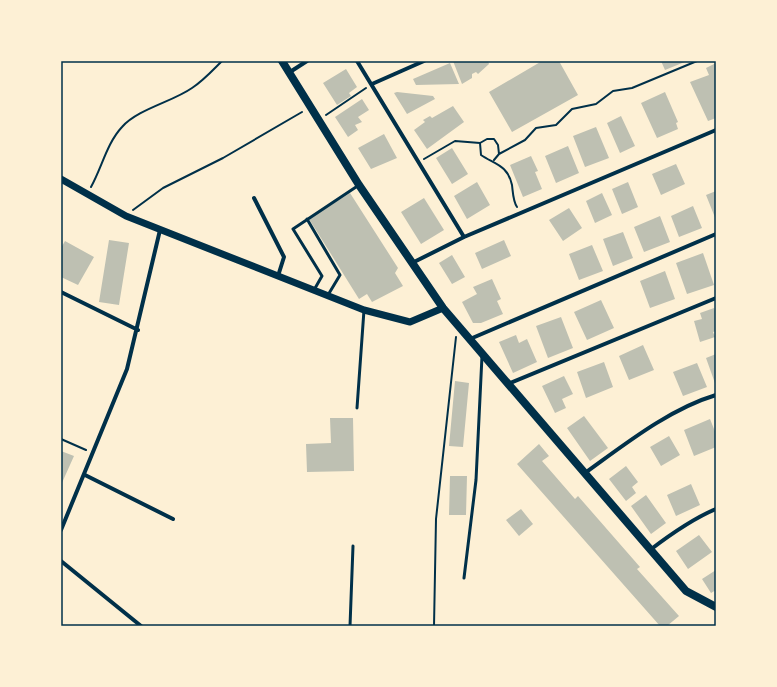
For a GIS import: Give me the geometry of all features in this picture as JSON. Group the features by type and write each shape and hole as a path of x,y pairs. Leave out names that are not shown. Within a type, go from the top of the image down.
{"main road":[{"path":"282,61 359,185 411,263 457,326 686,592 716,607"}],"street":[{"path":"290,72 307,61"},
{"path":"357,61 464,238"},
{"path":"372,84 424,61"},
{"path":"411,263 521,213 716,130"},
{"path":"61,179 126,216 364,310 410,322 443,308"},
{"path":"254,198 284,257 278,276"},
{"path":"61,530 85,475 127,369 138,330 160,230"},
{"path":"469,340 716,234"},
{"path":"61,292 138,330"},
{"path":"508,384 716,298"},
{"path":"584,474 631,440 677,412 716,395"},
{"path":"85,475 173,519"},
{"path":"650,550 671,533 716,509"},
{"path":"61,561 141,626"}],"lane":[{"path":"314,290 322,276 293,229 359,185"},
{"path":"307,219 340,275 328,296"},
{"path":"357,408 364,310"},
{"path":"464,578 476,480 482,354"},
{"path":"350,626 354,546"}],"path":[{"path":"87,193 100,172 112,138 123,125 132,118 192,89 222,61"},
{"path":"494,160 499,154 525,140 536,128 556,125 572,109 596,104 612,91 632,88 697,61"},
{"path":"319,120 372,84"},
{"path":"126,216 163,188 223,158 311,107"},
{"path":"419,162 455,141 480,143 487,139 494,139 498,145 499,154"},
{"path":"480,143 481,155 494,160 511,180 514,203 521,213"},
{"path":"434,626 436,519 446,416 457,326"},
{"path":"61,439 94,453"}],"building":[{"path":"453,61 488,61 489,64 478,74 476,72 472,74 472,78 462,84"},
{"path":"542,61 559,61 578,95 512,132 489,92"},
{"path":"661,61 687,61 665,70"},
{"path":"450,63 459,84 416,85 413,79"},
{"path":"716,63 716,118 708,121 690,82 709,75 706,68"},
{"path":"346,69 357,87 349,93 351,96 337,105 323,83"},
{"path":"397,92 433,96 435,99 407,114 394,93"},
{"path":"665,92 678,122 676,123 678,129 657,138 641,103"},
{"path":"362,99 369,110 358,117 362,122 355,125 358,130 348,137 335,117"},
{"path":"453,106 464,122 427,149 414,130 425,122 423,120 430,116 432,118"},
{"path":"621,116 635,146 620,153 607,123"},
{"path":"596,127 609,158 585,167 573,136"},
{"path":"384,134 397,158 371,169 358,148"},
{"path":"568,146 579,173 556,183 545,156"},
{"path":"452,148 468,174 452,184 436,158"},
{"path":"531,156 538,171 535,172 542,189 523,197 510,165"},
{"path":"676,164 685,184 661,195 652,174"},
{"path":"477,182 490,205 467,219 454,196"},
{"path":"628,182 638,207 622,214 612,189"},
{"path":"716,191 716,220 706,195"},
{"path":"350,193 398,268 395,273 403,286 372,302 367,294 359,299 309,219"},
{"path":"602,193 612,215 595,223 586,201"},
{"path":"424,198 444,230 421,244 401,212"},
{"path":"693,206 702,228 679,237 671,216"},
{"path":"569,208 582,228 563,241 549,220"},
{"path":"660,216 670,242 644,252 634,227"},
{"path":"623,232 633,258 613,266 603,239"},
{"path":"109,240 129,243 119,305 99,302"},
{"path":"504,240 511,256 482,269 475,253"},
{"path":"65,241 94,257 78,285 61,277 61,248"},
{"path":"592,245 603,271 579,280 569,254"},
{"path":"703,253 714,285 687,294 676,263"},
{"path":"452,255 465,277 452,284 439,263"},
{"path":"665,271 675,299 650,308 640,281"},
{"path":"492,279 501,299 497,301 503,314 481,323 473,323 462,302 477,294 473,287"},
{"path":"601,300 614,328 587,340 574,312"},
{"path":"714,308 716,314 716,331 713,332 715,337 700,342 694,321 702,319 700,313"},
{"path":"561,317 573,348 548,358 536,326"},
{"path":"516,335 519,343 527,339 537,362 513,373 499,342"},
{"path":"643,345 654,370 629,380 619,356"},
{"path":"716,354 716,386 706,358"},
{"path":"604,362 613,387 586,398 577,372"},
{"path":"697,363 707,387 683,396 673,372"},
{"path":"564,376 573,394 562,399 566,408 555,413 542,386"},
{"path":"455,381 469,383 463,447 449,446"},
{"path":"584,416 608,448 590,461 567,428"},
{"path":"330,418 353,418 354,471 307,472 306,444 331,443"},
{"path":"710,419 716,434 716,447 694,456 684,430"},
{"path":"669,436 680,455 661,466 650,447"},
{"path":"539,444 549,456 542,461 575,499 578,496 640,567 637,569 679,616 667,626 660,626 517,464"},
{"path":"61,451 74,456 61,485"},
{"path":"626,466 638,482 632,487 636,493 626,501 609,479"},
{"path":"450,476 467,476 466,515 449,515"},
{"path":"691,484 700,505 676,516 667,495"},
{"path":"646,495 666,523 651,534 631,506"},
{"path":"521,509 533,524 519,536 506,520"},
{"path":"699,535 712,552 688,569 676,551"},
{"path":"716,570 716,590 711,593 702,579"}]}
